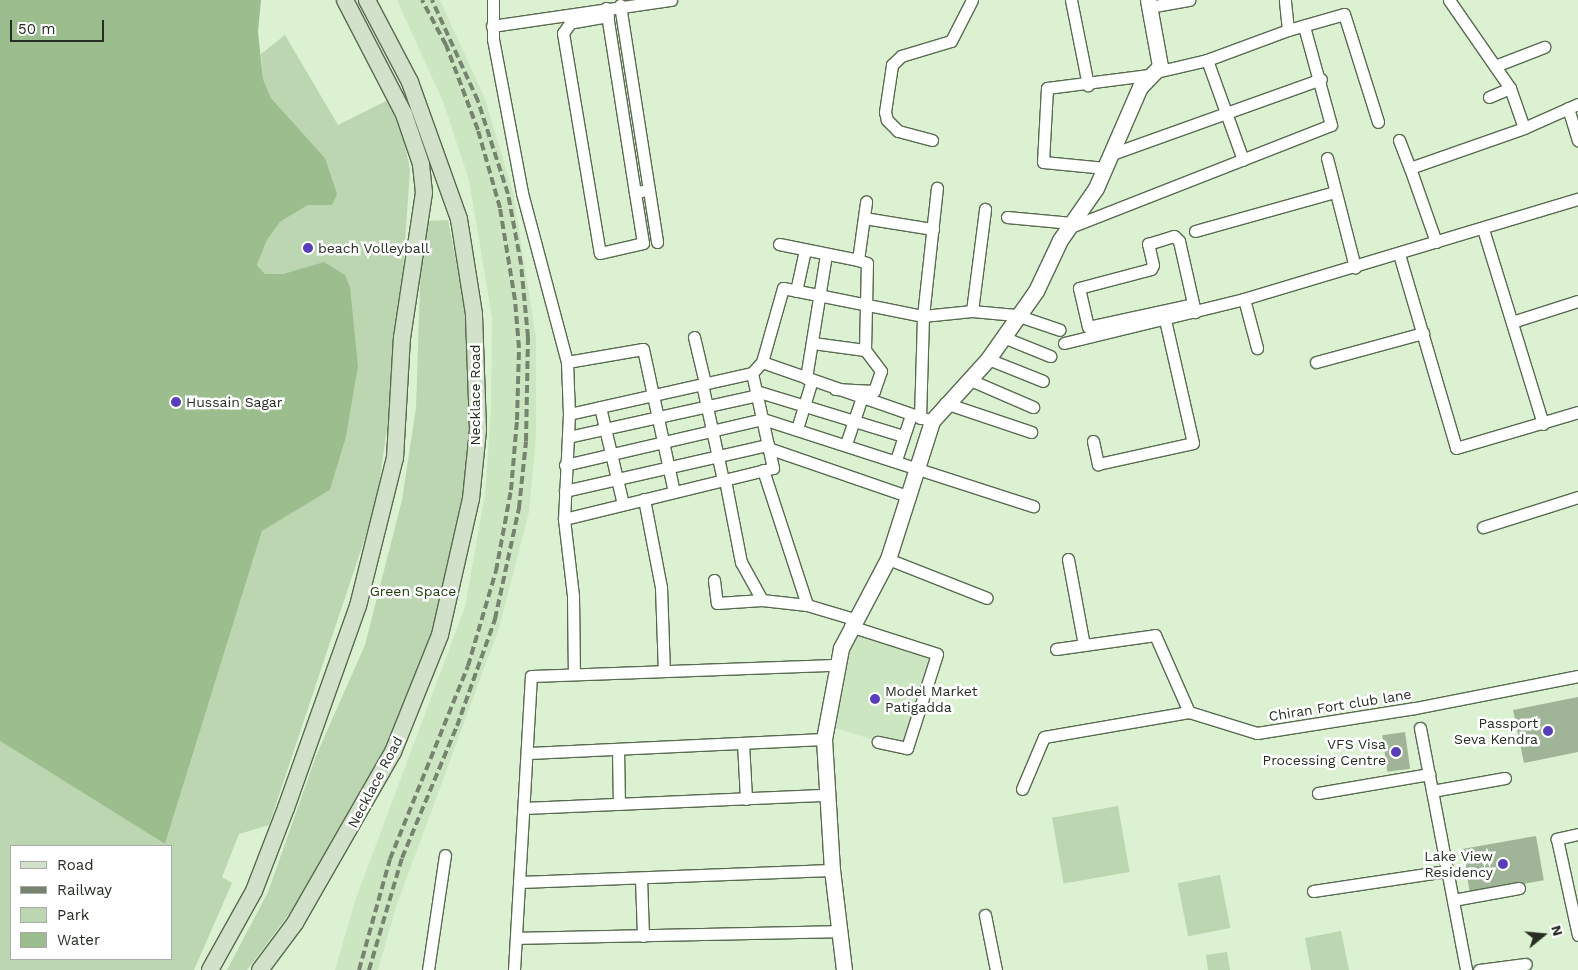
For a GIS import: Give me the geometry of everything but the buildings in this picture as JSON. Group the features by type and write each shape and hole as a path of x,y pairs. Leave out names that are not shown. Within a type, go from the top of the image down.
{"main road":[{"path":"210,970 254,892 358,606 395,458 402,338 424,192 421,164 404,114 344,0"},
{"name":"Necklace Road","path":"260,970 300,916 393,752 440,635 471,499 478,430 474,314 459,219 450,188 410,82 368,0"},
{"path":"424,192 450,188"}],"street":[{"path":"493,0 492,26 531,234 567,362 569,414 565,465 564,519 573,596 574,673"},
{"path":"607,12 643,243 600,253 564,34 570,23 620,6 671,0"},
{"path":"932,140 898,131 887,120 885,112 892,66 901,56 951,41 972,0"},
{"path":"1071,0 1088,85"},
{"path":"896,460 904,436 921,418 945,403 988,359 1016,315 1036,291 1070,225 1107,162 1140,87 1153,74 1160,58 1149,4 1189,0"},
{"path":"1285,0 1288,30"},
{"path":"1449,0 1510,88 1524,128"},
{"path":"492,26 579,6 607,12"},
{"path":"620,6 657,242"},
{"path":"1321,79 1228,113 1107,162 1042,162 1047,88 1088,85 1153,74 1207,60 1288,30 1344,14 1378,122"},
{"path":"1007,217 1070,225 1331,125 1321,79 1304,26"},
{"path":"1495,66 1544,47"},
{"path":"1207,60 1228,113 1242,160"},
{"path":"1489,97 1510,88"},
{"path":"1410,168 1524,128 1573,106 1578,141"},
{"path":"1400,140 1436,242"},
{"path":"1327,158 1355,267"},
{"path":"844,970 841,931 832,870 824,739 836,665 852,622 888,559 919,468 923,316 937,188"},
{"path":"635,193 648,189"},
{"path":"1194,231 1336,192"},
{"path":"1064,343 1089,332 1194,308 1244,299 1578,199"},
{"path":"858,260 866,202"},
{"path":"972,311 985,209"},
{"path":"864,218 933,229"},
{"path":"1483,229 1543,424"},
{"path":"1089,332 1080,286 1151,269 1153,265 1148,244 1174,236 1179,241 1194,308"},
{"path":"779,244 867,263 865,350 881,371 874,391 835,389"},
{"path":"796,290 805,250"},
{"path":"1399,254 1456,448 1543,424 1578,412"},
{"path":"797,429 809,379 826,255"},
{"path":"569,414 752,373 762,362 783,288 820,297 923,316 972,311 1016,315 1060,330"},
{"path":"1244,299 1257,348"},
{"path":"1512,322 1578,301"},
{"path":"1089,332 1165,320 1194,308"},
{"path":"1093,441 1098,464 1193,443 1165,320"},
{"path":"1316,362 1423,333"},
{"path":"694,337 712,431 741,562 762,600"},
{"path":"1002,337 1050,356"},
{"path":"813,343 865,350"},
{"path":"567,362 644,349 674,492"},
{"path":"988,359 1043,381"},
{"path":"762,362 921,418"},
{"path":"564,519 773,468 752,373"},
{"path":"968,379 1033,407"},
{"path":"568,437 757,393 904,436"},
{"path":"846,444 862,397"},
{"path":"945,403 1031,432"},
{"path":"600,407 623,504"},
{"path":"565,465 664,444 763,419 896,460 1033,506"},
{"path":"565,491 768,446 910,497"},
{"path":"763,470 806,605"},
{"path":"1483,528 1578,497"},
{"path":"644,499 661,587 664,671"},
{"path":"888,559 988,598"},
{"path":"1068,559 1084,645"},
{"path":"714,580 717,604 762,600 806,605 937,654 907,748 878,742"},
{"path":"1056,649 1155,635 1189,712"},
{"path":"514,970 529,752 532,676 836,665"},
{"name":"Chiran Fort club lane","path":"1022,788 1044,737 1189,712 1257,733 1415,708 1578,676"},
{"path":"1420,728 1466,970"},
{"path":"529,752 824,739"},
{"path":"743,743 746,799"},
{"path":"618,748 619,804"},
{"path":"1318,793 1429,774"},
{"path":"1432,791 1505,778"},
{"path":"524,808 827,795"},
{"path":"1578,834 1557,839 1578,935"},
{"path":"428,970 445,855"},
{"path":"519,882 832,870"},
{"path":"1313,891 1447,871"},
{"path":"641,878 644,936"},
{"path":"1453,900 1519,888"},
{"path":"985,915 996,970"},
{"path":"516,938 841,931"},
{"path":"1479,970 1526,964"}],"shaded area":[{"path":"397,0 440,0 485,99 513,192 536,338 536,437 529,512 499,628 396,907 378,970 335,970 355,901 465,607 485,494 491,410 492,318 469,180 444,104"},
{"name":"Model Market Patigadda","path":"850,628 936,654 907,750 821,724"}],"green space":[{"path":"285,35 338,125 388,100 403,136 410,170 397,359 376,505 269,825 239,834 222,877 232,883 194,970 0,970 0,741 165,844 262,531 330,490 346,437 358,367 325,262 283,274 265,274 257,265 267,240 280,222 308,205 332,205 325,158 271,98 263,79 261,54"},
{"name":"Green Space","path":"448,220 471,339 473,430 467,489 445,599 400,720 304,894 247,970 227,970 268,892 316,756 365,645 402,500 416,408 421,257 427,221"},
{"path":"1118,806 1130,872 1064,884 1052,818"},
{"path":"1220,875 1230,928 1188,936 1178,883"},
{"path":"1341,931 1349,970 1311,970 1305,938"},
{"path":"1227,952 1230,970 1208,970 1206,955"}],"water":[{"name":"Hussain Sagar","path":"0,0 261,0 258,32 263,79 271,98 325,158 337,194 332,205 308,205 280,222 267,240 257,265 265,274 283,274 324,262 345,275 350,287 358,367 346,437 330,490 262,531 165,844 0,741"}],"railway":[{"path":"359,970 390,859 468,666 496,571 511,490 517,420 519,348 515,300 500,208 478,130 446,45 422,0"},
{"path":"369,970 402,858 457,726 495,619 519,508 526,441 528,337 521,264 508,194 478,101 432,0"}],"place":[{"name":"beach Volleyball","path":"308,248"},
{"name":"Hussain Sagar","path":"176,402"},
{"name":"Model Market Patigadda","path":"875,699"},
{"name":"Passport Seva Kendra","path":"1548,731"},
{"name":"VFS Visa Processing Centre","path":"1396,752"},
{"name":"Lake View Residency","path":"1503,864"}]}
